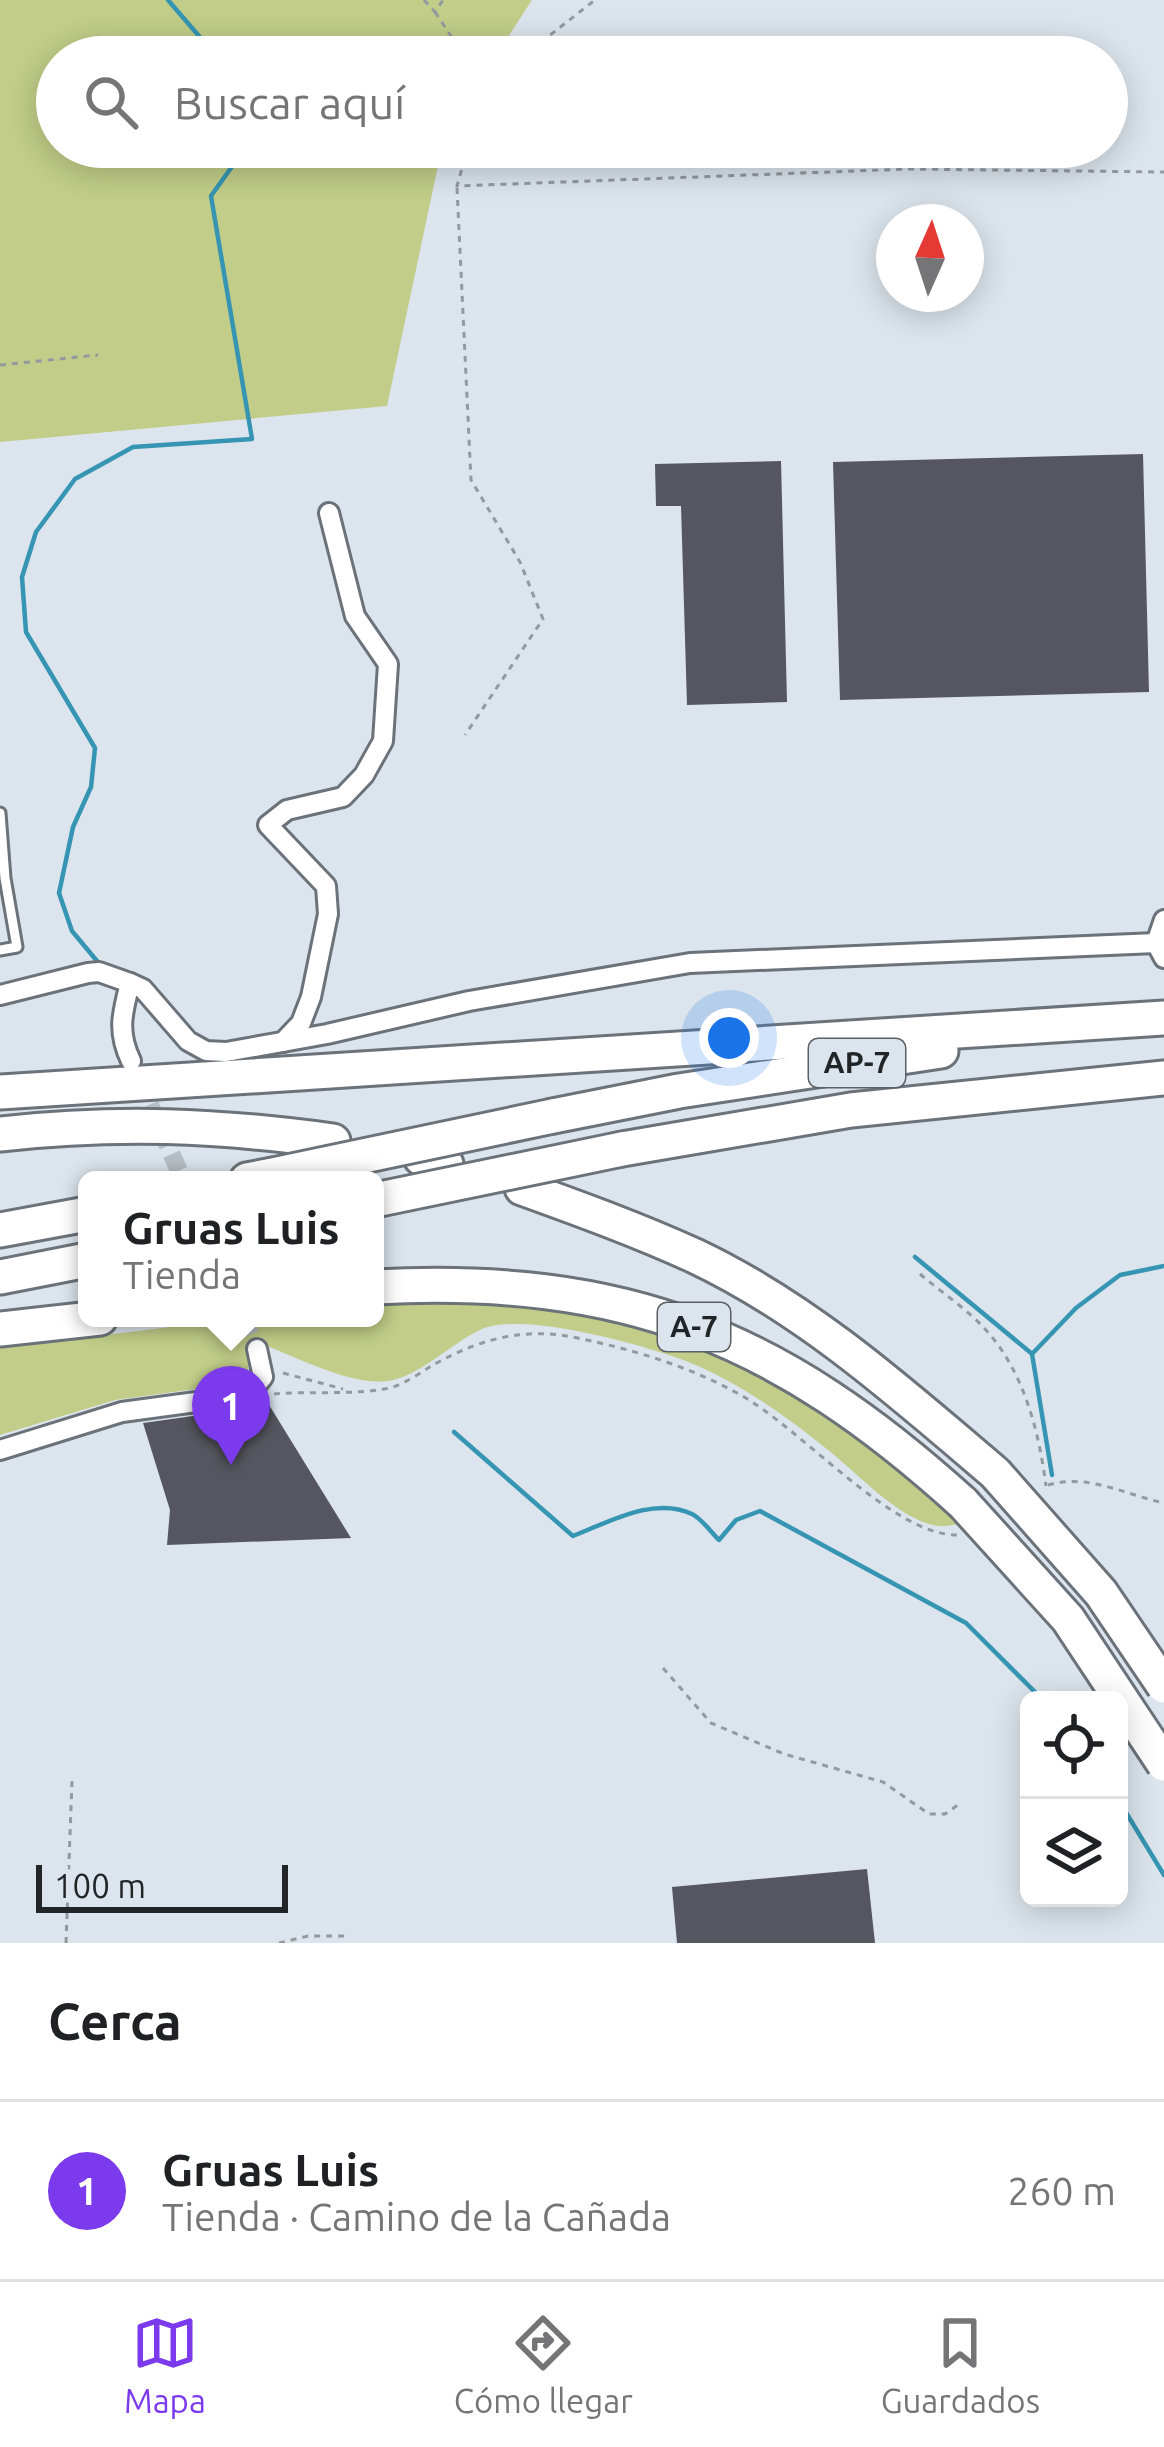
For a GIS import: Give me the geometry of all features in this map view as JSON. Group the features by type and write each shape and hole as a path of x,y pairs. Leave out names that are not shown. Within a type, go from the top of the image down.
{"highway":[{"path":"0,1091 1164,1018"},
{"name":"AP-7","path":"289,1171 679,1090 926,1053 1164,1032"},
{"name":"AP-7","path":"384,1199 622,1149 851,1110 1164,1078"},
{"path":"0,1113 171,1109 204,1112 252,1130"},
{"path":"0,1134 87,1125 178,1124 333,1141"},
{"name":"A-7","path":"522,1188 698,1258 788,1310 871,1368 995,1473 1101,1593 1164,1686"},
{"path":"0,1230 78,1216"},
{"path":"0,1277 78,1262"},
{"name":"A-7","path":"384,1287 509,1286 616,1303 724,1338 826,1392 907,1454 964,1519 1003,1543 1068,1619 1164,1764"},
{"path":"0,1329 78,1320"}],"street":[{"path":"284,1042 306,1010 328,914 326,886 268,825 287,810 343,797 364,775 383,741 388,664 355,616 329,513"},
{"path":"0,995 99,972 143,989 188,1041 206,1051 226,1052 469,1001 690,963 1160,951 1158,929 1164,920"},
{"path":"130,983 120,1024 121,1042 131,1061"},
{"path":"0,1450 134,1409 248,1395 262,1376 258,1352"}],"lane":[{"path":"0,812 17,946 0,950"}],"path":[{"path":"424,0 451,36"},
{"path":"435,12 443,0"},
{"path":"549,36 596,0"},
{"path":"462,168 457,186 471,480 520,562 543,619 465,735"},
{"path":"457,186 908,169 1164,172"},
{"path":"0,365 98,355"},
{"path":"920,1274 986,1330 1016,1377 1034,1419 1046,1486 1091,1483 1164,1503"},
{"path":"248,1395 391,1388 488,1339 536,1334 584,1339 669,1363 738,1393 791,1429 900,1517 929,1531 964,1519"},
{"path":"258,1352 282,1372 351,1390"},
{"path":"663,1668 711,1723 788,1756 883,1782 929,1814 945,1814 962,1802"},
{"path":"66,1943 72,1781"},
{"path":"279,1943 308,1936 345,1936"}],"green space":[{"path":"0,0 532,0 509,36 36,36 36,168 438,168 387,406 0,442"},
{"path":"494,1299 640,1322 704,1346 821,1406 965,1521 938,1526 903,1512 781,1414 706,1370 613,1339 523,1324 480,1330 415,1371 378,1382 327,1370 262,1344 248,1352 248,1374 239,1383 115,1400 0,1435 0,1348 170,1327 384,1327 384,1305"}],"building":[{"path":"1143,454 1149,692 840,700 833,462"},
{"path":"781,461 787,702 687,705 681,506 656,506 655,464"},
{"path":"266,1400 351,1538 167,1545 170,1510 143,1423 250,1408"},
{"path":"867,1869 875,1943 677,1943 672,1887"}],"waterway":[{"path":"168,0 199,36"},
{"path":"97,961 72,931 59,893 73,827 91,787 95,748 26,632 22,577 36,532 75,479 133,447 252,439 211,196 231,168"},
{"path":"915,1257 1031,1353"},
{"path":"1052,1475 1032,1354 1076,1308 1120,1275 1164,1266"},
{"path":"454,1432 573,1536 632,1513 662,1508 692,1514 719,1540 736,1520 760,1511 966,1623 1034,1691"},
{"path":"1128,1816 1164,1875"}],"tunnel":[{"path":"139,1080 179,1171"},
{"path":"247,1327 257,1349"}],"place":[{"name":"Gruas Luis","path":"231,1465"}]}
